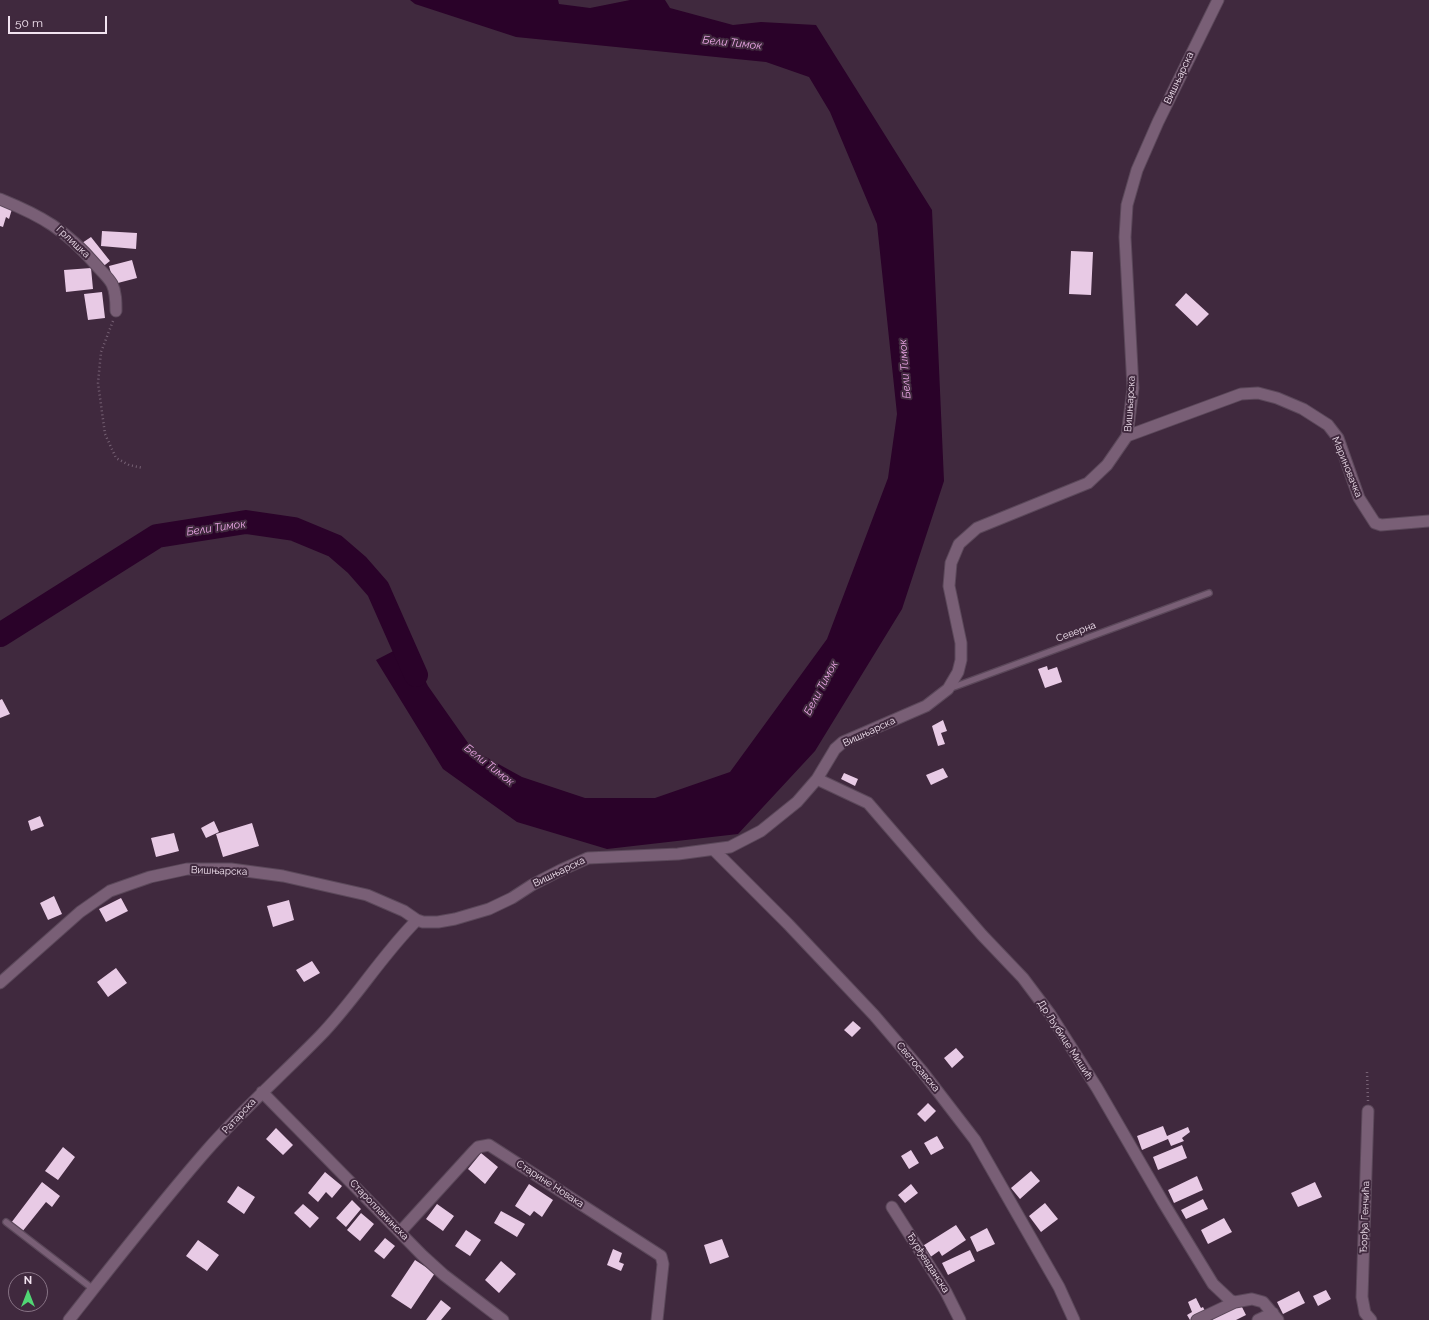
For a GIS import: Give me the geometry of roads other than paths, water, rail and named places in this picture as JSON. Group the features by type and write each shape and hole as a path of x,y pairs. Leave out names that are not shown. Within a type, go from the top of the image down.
{"street":[{"name":"Вишњарска","path":"0,983 74,916 110,891 150,877 187,869 231,869 283,876 367,895 387,903 423,922 449,920 489,909 512,898 561,870 588,858 678,854 730,847 761,831 797,802 817,779 830,756 843,742 926,706 948,689 958,672 961,660 961,643 949,586 951,563 959,544 983,526 1088,483 1107,465 1128,436 1133,388 1125,237 1127,205 1137,170 1158,122 1218,0"},
{"name":"Грлишка","path":"0,199 38,215 65,232 89,256 112,284 115,294 116,311"},
{"name":"Мариновачка","path":"1128,436 1241,394 1258,393 1277,398 1303,409 1328,425 1338,438 1359,498 1374,523 1381,525 1429,521"},
{"name":"Др Љубице Мишић","path":"817,779 868,803 977,930 1023,978 1050,1014 1097,1088 1163,1202 1213,1284 1225,1297 1235,1302"},
{"name":"Светосавска","path":"714,850 788,924 874,1015 922,1071 975,1140 1059,1287 1074,1320"},
{"name":"Ратарска","path":"69,1320 206,1150 344,1010 401,936 417,920"},
{"name":"Старопланинска","path":"262,1092 401,1231 422,1255 444,1275 503,1320"},
{"name":"Ђорђа Генчића","path":"1368,1111 1362,1297 1365,1312 1371,1320"},
{"name":"Старине Новака","path":"401,1231 478,1147 489,1145 661,1256 663,1264 657,1320"},
{"name":"Ђурђевданска","path":"892,1207 946,1292 960,1320"},
{"path":"1197,1320 1244,1299 1263,1302 1275,1316 1258,1320"}],"lane":[{"name":"Северна","path":"948,689 1209,593"},
{"path":"6,1222 93,1289"}],"water":[{"path":"410,0 558,0 559,4 590,8 630,0 665,0 670,8 733,25 761,22 816,25 932,210 944,481 902,609 815,751 738,834 607,849 517,822 443,769 376,660 407,644 428,686 473,750 522,777 585,798 655,798 730,772 827,639 888,478 897,414 877,224 830,112 809,77 766,62 516,37 415,4"}],"waterway":[{"name":"Бели Тимок","path":"0,635 157,536 246,522 294,529 335,546 357,565 378,589 416,675"}]}
